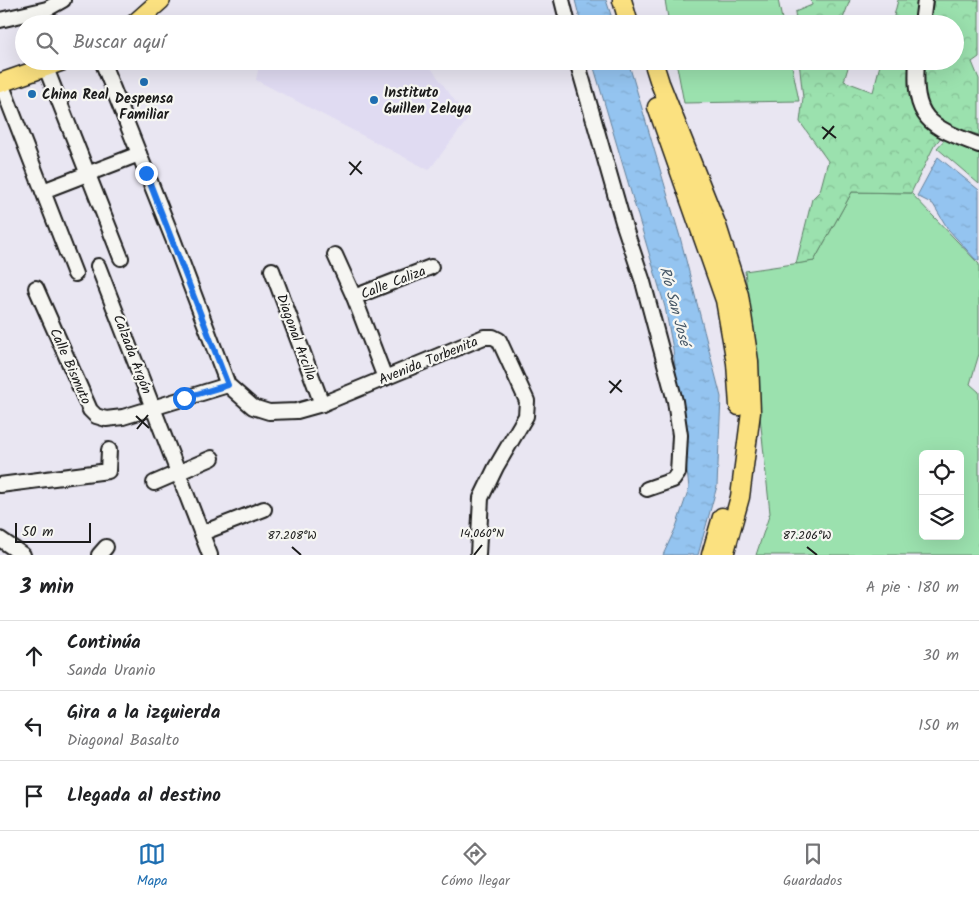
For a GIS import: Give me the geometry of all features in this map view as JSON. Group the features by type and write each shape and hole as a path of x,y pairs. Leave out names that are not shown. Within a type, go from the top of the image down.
{"main road":[{"path":"144,15 161,0"},
{"path":"622,0 627,15"},
{"path":"634,0 639,15"},
{"path":"0,83 40,70"},
{"path":"645,70 724,300 736,363 740,412 729,495 711,555"},
{"path":"656,70 717,226 739,295 749,361 750,412 740,497 724,555"}],"street":[{"path":"20,15 47,8 62,0"},
{"path":"562,0 566,15"},
{"path":"923,15 925,0"},
{"path":"0,20 15,16"},
{"path":"47,70 121,258"},
{"path":"106,70 173,239 228,385"},
{"path":"580,70 623,222 643,282 675,401 680,435 678,473 673,480 646,489"},
{"path":"917,70 917,98 925,115 936,125 951,134 979,145"},
{"path":"0,83 75,274"},
{"path":"43,191 139,154"},
{"path":"335,254 386,378"},
{"name":"Calzada Argón","path":"98,266 210,555"},
{"name":"Calle Caliza","path":"354,297 431,267"},
{"name":"Diagonal Arcilla","path":"272,270 322,404"},
{"name":"Calle Bismuto","path":"36,288 90,410 96,416 106,419 123,417 228,385"},
{"name":"Avenida Torbenita","path":"228,385 253,407 269,412 297,411 322,404 484,337 493,337 499,340 527,401 526,416 496,467 481,498 478,521 478,555"},
{"path":"0,485 108,471 109,450"},
{"path":"154,483 212,458"},
{"path":"202,533 264,509"},
{"path":"0,539 23,555"}],"shaded area":[{"name":"Instituto Guillen Zelaya","path":"258,70 433,70 468,119 429,170 256,80"}],"green space":[{"path":"665,0 778,0 781,15 668,15"},
{"path":"811,0 850,0 844,15 795,15 795,12 812,5"},
{"path":"898,0 979,0 979,57 972,62 979,79 979,135 950,126 934,146 911,193 852,192 814,261 796,264 812,199 820,191 828,161 800,122 803,98 800,70 847,70 844,81 873,92 879,70 964,70 964,15 894,15"},
{"path":"678,70 793,70 799,101 684,103"},
{"path":"945,139 979,151 979,184 937,148"},
{"path":"852,192 911,193 979,264 979,354 970,384 979,392 979,555 756,555 770,513 745,271 814,261"}],"water":[{"path":"575,0 606,0 611,15 579,15"},
{"name":"Río San José","path":"595,70 631,70 680,237 721,397 717,486 698,555 663,555 676,527 689,488 673,349 665,307"},
{"path":"938,157 979,190 979,261 948,229 933,204 917,196"}],"place":[{"name":"Despensa Familiar","path":"144,82"},
{"name":"China Real","path":"32,94"},
{"name":"Instituto Guillen Zelaya","path":"374,100"}],"route":[{"path":"146,173 228,385 184,398"}]}
